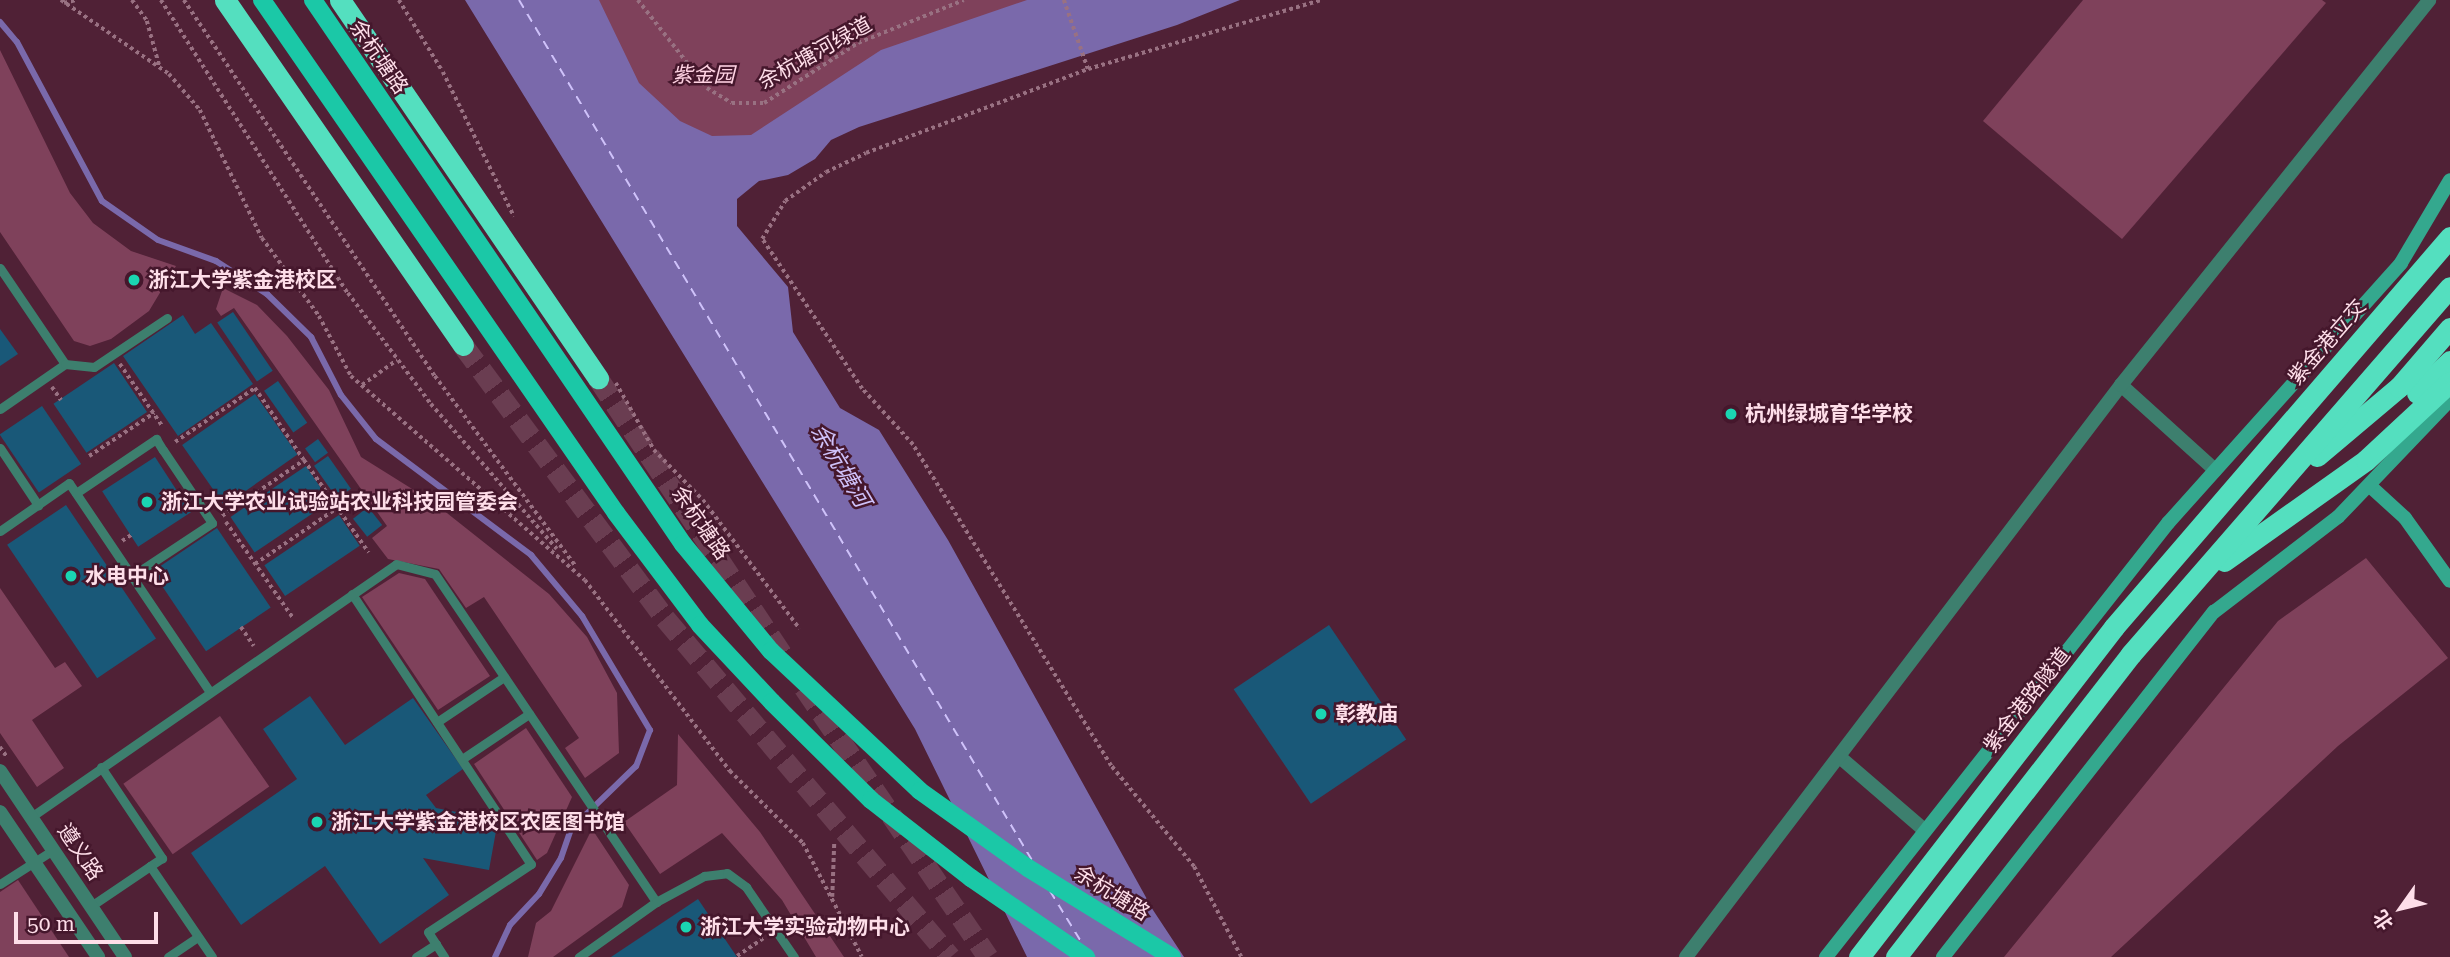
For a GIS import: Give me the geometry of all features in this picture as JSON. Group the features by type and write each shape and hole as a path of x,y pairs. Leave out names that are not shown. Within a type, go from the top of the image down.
{"highway":[{"path":"225,0 463,345"},
{"path":"340,0 606,378"},
{"path":"2434,255 2450,230"},
{"name":"紫金港立交","path":"2242,479 2450,237"},
{"path":"1896,957 2189,587 2450,287"},
{"path":"2265,500 2399,387 2450,328"},
{"path":"2324,486 2450,361"},
{"path":"2189,587 2324,486 2366,460 2450,382"},
{"name":"紫金港路隧道","path":"1859,957 2114,627 2242,479"}],"main road":[{"path":"262,0 616,513 700,625 772,702 871,800 971,878 1086,957"},
{"name":"余杭塘路","path":"313,0 683,544 771,651 920,791 1028,868 1172,957"},
{"path":"1826,957 1923,829 2215,470 2385,283 2435,214 2450,180"},
{"path":"1943,957 2214,612 2338,517 2450,400"},
{"path":"2370,486 2405,518 2450,581"}],"street":[{"path":"1686,957 1842,759 2121,385 2429,0"},
{"path":"2121,385 2215,470"},
{"path":"1842,759 1923,829"},
{"name":"遵义路","path":"0,771 125,957"},
{"name":"遵义路","path":"0,812 98,957"}],"lane":[{"path":"0,268 65,364"},
{"path":"0,409 65,364 94,367 167,318"},
{"path":"76,493 156,439 212,523 132,576"},
{"path":"0,448 38,505"},
{"path":"0,531 69,484 210,692"},
{"path":"31,817 396,564 435,574 656,902"},
{"path":"352,594 531,864 428,932 444,957"},
{"path":"437,722 504,677"},
{"path":"462,759 529,713"},
{"path":"91,906 163,858 101,767"},
{"path":"0,884 53,850"},
{"path":"150,866 212,957"},
{"path":"579,957 656,902 704,876 727,873 746,887 794,957"},
{"path":"168,957 198,937"},
{"path":"416,957 436,944"}],"path":[{"path":"63,2 76,0"},
{"path":"132,0 148,21 160,68"},
{"path":"161,0 289,203 397,359 585,579"},
{"path":"184,0 435,376 730,771 803,844 862,957"},
{"path":"399,0 443,72 517,223"},
{"name":"余杭塘河绿道","path":"638,0 707,88 732,103 764,103 858,43 964,0"},
{"path":"1064,0 1088,69"},
{"path":"1241,957 1194,867 1111,766 913,445 862,389 762,239 785,201 826,172 1088,69 1321,0"},
{"path":"63,2 160,68 200,110 262,238 362,385 568,561"},
{"path":"114,354 174,443"},
{"path":"362,385 397,359"},
{"path":"606,378 654,450 703,500 800,629"},
{"path":"163,450 255,388 369,553"},
{"path":"89,456 154,414"},
{"path":"301,629 221,515 304,460"},
{"path":"255,564 338,508"},
{"path":"241,627 261,657"},
{"path":"832,899 834,843"},
{"path":"737,956 776,930"}],"green space":[{"name":"紫金园","path":"570,0 1084,0 747,148 660,153"},
{"path":"2083,0 2322,0 2326,3 2122,239 1983,121"},
{"path":"0,50 70,193 93,223 131,251 176,266 149,311 111,339 90,346 74,341 0,232"},
{"path":"223,288 257,305 287,336 329,390 361,457 433,502 549,594 587,637 617,693 619,753 585,778 565,748 579,738 484,597 466,608 439,569 388,559 372,538 387,526 234,308 221,316 216,309"},
{"path":"2366,558 2448,658 2338,746 2111,957 2004,957 2278,621"},
{"path":"399,573 425,579 490,676 438,710 362,597"},
{"path":"0,588 55,668 65,662 82,686 32,720 64,768 37,787 0,733"},
{"path":"220,716 269,786 173,854 123,784"},
{"path":"526,728 572,797 547,853 537,860 474,764"},
{"path":"678,734 760,832 844,957 816,957 782,900 722,833 660,874 624,822 677,785"},
{"path":"592,829 629,885 622,907 553,957 528,957 536,923 551,911"},
{"path":"18,880 69,957 0,957 0,892"}],"water":[{"name":"余杭塘河","path":"465,0 599,0 639,83 680,121 712,136 751,135 881,50 1027,0 1240,0 1177,25 859,127 831,140 815,159 788,175 759,181 737,199 737,226 788,287 793,332 840,408 879,430 948,540 1153,910 1184,957 1027,957 915,729"}],"building":[{"path":"233,312 273,371 257,381 217,323"},
{"path":"183,315 195,334 211,323 253,384 178,436 123,356"},
{"path":"0,329 18,354 0,366"},
{"path":"114,363 147,412 86,453 53,404"},
{"path":"278,381 307,423 293,433 264,391"},
{"path":"255,394 297,455 225,506 182,445"},
{"path":"42,406 81,464 39,493 0,434"},
{"path":"318,439 328,453 315,462 305,448"},
{"path":"328,456 351,489 337,499 314,466"},
{"name":"浙江大学农业试验站农业科技园管委会","path":"155,457 191,512 138,547 102,491"},
{"path":"306,466 330,502 255,553 231,517"},
{"name":"水电中心","path":"66,505 156,638 97,678 7,545"},
{"path":"368,507 382,525 367,537 353,519"},
{"path":"339,515 360,546 285,596 264,565"},
{"path":"217,528 271,608 206,651 152,572"},
{"name":"彰教庙","path":"1329,625 1406,739 1311,804 1234,689"},
{"name":"浙江大学紫金港校区农医图书馆","path":"310,696 345,745 413,698 463,769 426,795 436,808 498,820 489,870 423,858 449,895 380,944 325,866 241,925 191,853 297,779 263,729"},
{"name":"浙江大学实验动物中心","path":"698,899 737,957 611,957"}],"waterway":[{"path":"0,22 17,42 102,201 158,240 216,261 267,294 311,337 341,395 376,439 531,555 582,616 650,730 636,766 571,829 561,858 539,894 510,925 495,957"}],"ferry route":[{"path":"519,0 1033,862"},
{"path":"1050,891 1082,943"}],"tunnel":[{"path":"463,345 665,618 950,957"},
{"path":"598,378 786,660"},
{"path":"804,687 988,957"}],"place":[{"name":"浙江大学紫金港校区","path":"134,280"},
{"name":"杭州绿城育华学校","path":"1731,414"},
{"name":"浙江大学农业试验站农业科技园管委会","path":"147,502"},
{"name":"水电中心","path":"71,576"},
{"name":"彰教庙","path":"1321,714"},
{"name":"浙江大学紫金港校区农医图书馆","path":"317,822"},
{"name":"浙江大学实验动物中心","path":"686,927"}]}
